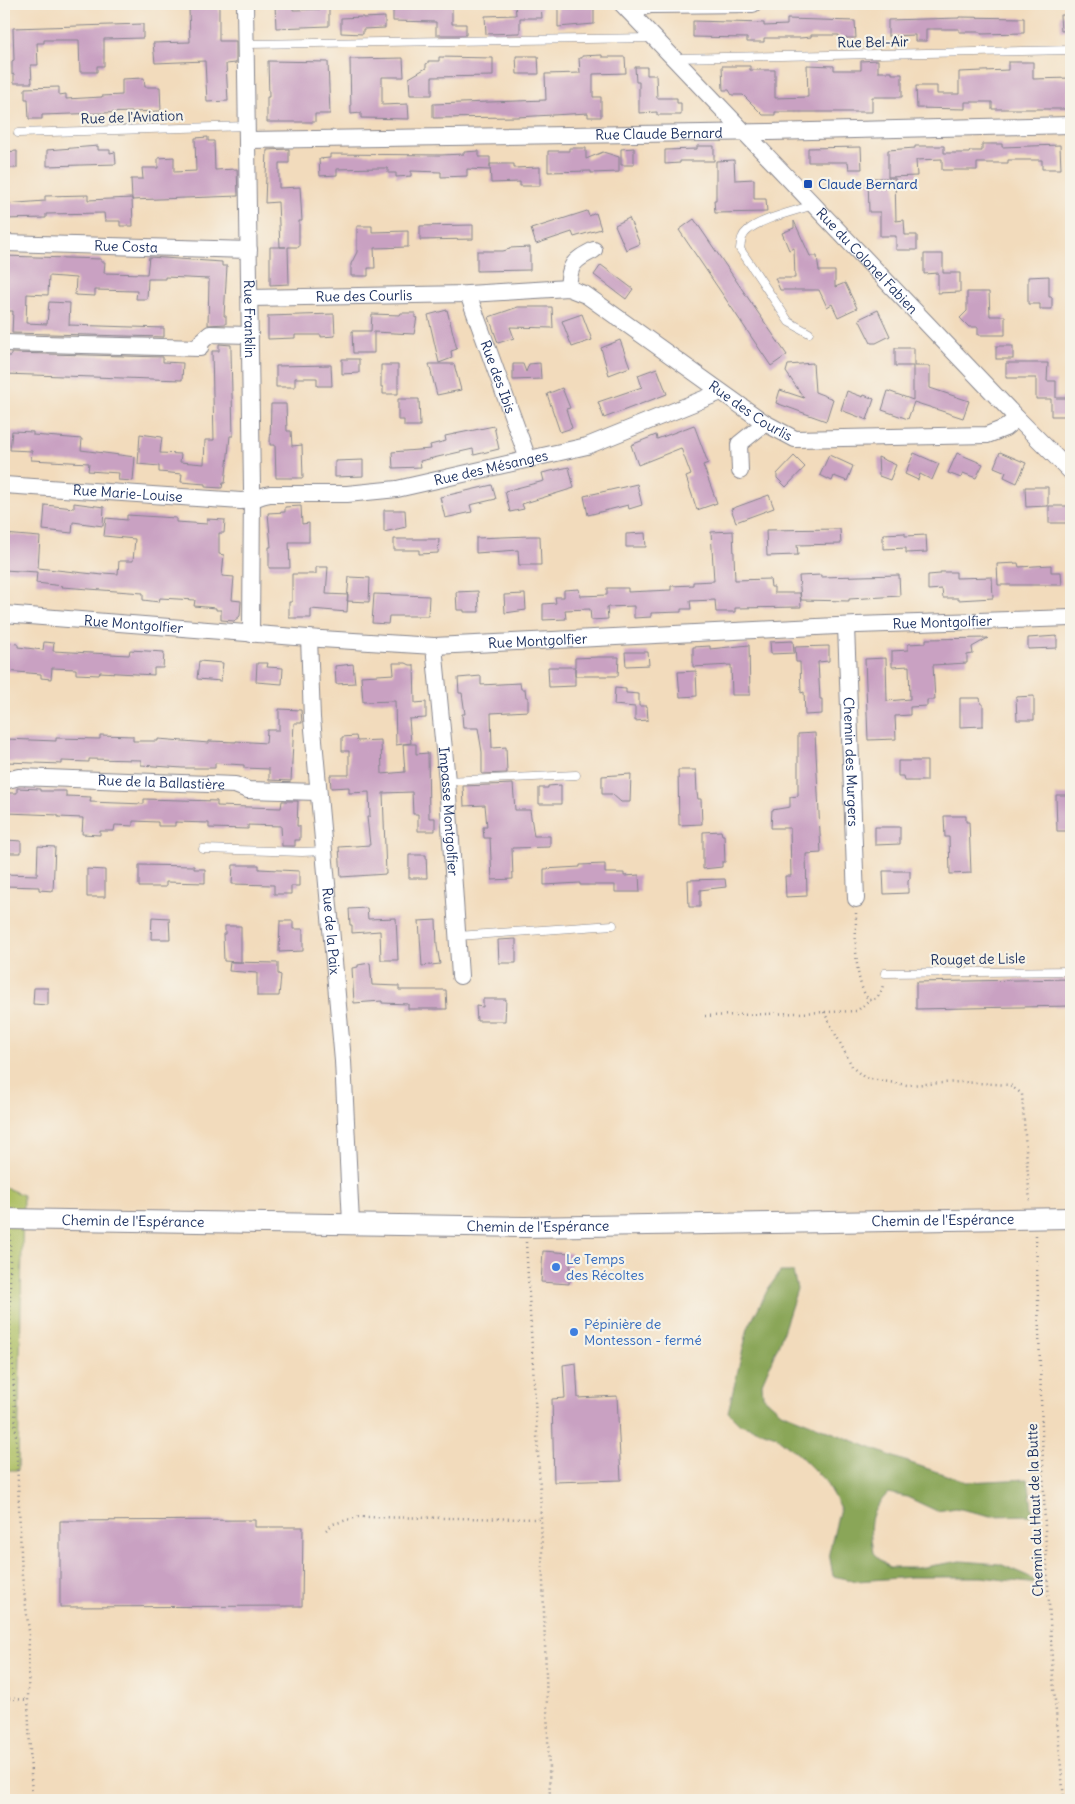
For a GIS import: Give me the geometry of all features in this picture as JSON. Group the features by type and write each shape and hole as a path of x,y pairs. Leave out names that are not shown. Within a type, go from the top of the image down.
{"street":[{"name":"Rue Franklin","path":"245,4 252,500 251,634"},
{"path":"626,7 753,4"},
{"name":"Rue du Colonel Fabien","path":"626,7 1017,418 1071,472"},
{"name":"Rue Claude Bernard","path":"248,133 744,132 1071,125"},
{"name":"Rue Costa","path":"4,243 249,250"},
{"path":"568,288 569,269 576,259 594,250"},
{"name":"Rue des Courlis","path":"250,298 468,294 568,288 586,295 765,423 795,439 988,435 1006,428 1017,418"},
{"name":"Rue des Ibis","path":"468,294 528,459"},
{"path":"4,343 200,348 201,342 210,334 250,335"},
{"name":"Rue des Mésanges","path":"252,500 259,496 270,494 347,494 396,489 587,446 721,392"},
{"path":"740,471 739,444 765,423"},
{"name":"Rue Marie-Louise","path":"4,485 242,501 252,500"},
{"name":"Rue Montgolfier","path":"4,614 251,634 434,646 846,626 1071,618"},
{"name":"Chemin des Murgers","path":"846,626 856,899"},
{"name":"Rue de la Paix","path":"308,638 318,792 343,1061 351,1223"},
{"name":"Impasse Montgolfier","path":"434,646 447,781 460,976"},
{"name":"Rue de la Ballastière","path":"4,781 29,778 235,785 248,790 318,792"},
{"name":"Chemin de l'Espérance","path":"7,1219 525,1227 1071,1218"}],"lane":[{"path":"246,44 655,38"},
{"name":"Rue Bel-Air","path":"674,58 1071,50"},
{"name":"Rue de l'Aviation","path":"18,134 248,133"},
{"path":"808,333 789,322 740,249 741,240 746,231 757,224 815,205"},
{"path":"447,781 576,775"},
{"path":"203,850 324,851"},
{"path":"458,936 613,925"},
{"name":"Rouget de Lisle","path":"885,973 1071,970"}],"path":[{"path":"856,899 856,960 863,994 869,1000"},
{"path":"705,1016 857,1011 869,1000 877,998 882,990 885,973"},
{"name":"Chemin du Haut de la Butte","path":"824,1012 853,1068 865,1078 907,1086 961,1082 1010,1085 1022,1094 1030,1208 1035,1219 1045,1528 1053,1678 1064,1800"},
{"path":"7,1219 10,1334 22,1576 29,1631 28,1700 32,1800"},
{"path":"525,1227 541,1520 550,1800"},
{"path":"326,1530 334,1524 358,1517 541,1520"},
{"path":"4,1698 28,1700"}],"green space":[{"path":"4,1187 23,1195 18,1470 4,1470"},
{"path":"780,1272 793,1272 797,1289 780,1341 762,1383 763,1396 781,1412 899,1459 967,1482 1028,1479 1033,1515 991,1516 956,1508 937,1511 907,1497 888,1493 876,1508 871,1520 873,1553 889,1568 917,1568 961,1561 1000,1564 1028,1576 1036,1584 982,1577 912,1577 857,1581 833,1576 829,1553 840,1508 825,1481 798,1454 776,1436 740,1424 728,1412 748,1328 768,1289"}],"building":[{"path":"207,4 219,4 219,41 236,41 236,63 226,64 228,101 207,102 205,61 155,63 153,43 190,42 189,8 207,7"},
{"path":"275,4 293,4 293,10 329,9 329,26 276,28"},
{"path":"452,4 452,24 466,24 466,35 436,35 436,22 393,21 393,6"},
{"path":"515,4 541,4 542,18 520,18 520,33 486,34 485,16 516,15"},
{"path":"575,4 594,4 594,24 558,27 558,8 575,8"},
{"path":"1060,15 1071,15 1071,30 1061,31"},
{"path":"385,17 385,28 363,29 363,34 341,33 341,18"},
{"path":"959,17 1024,18 1024,33 981,34 981,32 959,32 959,29 926,29 926,41 915,41 915,35 888,36 888,20"},
{"path":"787,19 855,21 856,38 839,38 839,35 811,35 811,37 800,38 764,38 764,42 747,42 747,38 693,37 693,21 764,23 764,26 787,25"},
{"path":"143,24 143,38 104,39 104,66 97,66 97,72 80,72 79,40 44,40 44,43 37,43 38,65 31,65 32,83 14,83 14,74 12,75 12,61 14,60 13,28"},
{"path":"602,55 602,57 625,57 626,73 593,74 593,97 601,97 601,117 588,117 588,113 517,117 433,118 433,104 546,100 545,74 580,73 579,58 582,58 582,56"},
{"path":"516,56 538,56 539,74 517,74"},
{"path":"439,57 493,58 493,76 432,77 432,95 410,95 409,78 426,68 428,61 439,61"},
{"path":"403,58 404,77 382,77 382,105 408,104 409,119 361,118 361,113 351,114 350,59"},
{"path":"878,60 878,72 902,74 902,97 872,97 872,112 775,112 775,115 763,115 743,95 732,95 729,90 723,90 722,66 750,66 750,70 775,70 775,98 808,97 807,65 834,66 834,70 861,70 861,61"},
{"path":"268,61 328,62 330,114 315,114 315,122 267,122 267,97 269,97"},
{"path":"1008,62 1033,62 1033,79 1071,78 1071,90 1068,90 1068,109 992,109 992,102 965,102 965,109 917,108 916,86 937,86 937,94 959,94 959,72 1008,70"},
{"path":"635,67 647,67 647,75 656,75 657,98 677,98 677,103 681,103 681,115 657,115 657,112 639,113 639,82 636,82"},
{"path":"144,78 145,87 160,87 161,111 42,115 42,119 29,119 28,99 25,99 25,88 59,87 59,95 66,94 66,99 102,97 122,95 122,79"},
{"path":"208,137 208,141 214,141 215,170 237,169 238,196 132,200 131,179 143,179 142,168 158,168 158,158 174,157 174,172 196,171 195,138"},
{"path":"982,144 1002,144 1002,147 1060,145 1061,169 1042,169 1042,160 1008,160 1008,163 977,163 977,170 942,170 942,159 916,160 917,176 888,177 888,150 915,148 915,146 944,146 944,153 969,153 970,151 982,151"},
{"path":"98,146 98,150 110,150 110,153 115,152 116,164 47,166 47,150"},
{"path":"697,146 714,146 714,161 680,161 680,163 665,164 665,150 697,149"},
{"path":"861,147 862,169 849,169 848,162 808,162 808,148"},
{"path":"569,148 586,148 586,159 603,152 619,157 619,172 548,172 548,151 569,151"},
{"path":"634,148 634,165 621,165 621,149"},
{"path":"289,149 289,163 279,163 279,188 300,187 302,221 299,221 299,247 288,247 289,284 270,285 270,247 280,247 278,202 265,203 267,150"},
{"path":"17,151 17,168 4,168 4,152"},
{"path":"479,151 479,157 490,157 490,170 467,169 467,176 441,177 441,172 411,171 411,176 396,177 396,173 388,173 388,168 378,168 337,169 337,175 320,176 319,159 330,158 330,154 441,155"},
{"path":"734,160 735,180 754,179 754,199 766,199 767,212 715,213 716,161"},
{"path":"490,164 514,164 514,168 540,167 540,186 520,186 520,182 491,183"},
{"path":"868,178 895,178 896,221 904,220 905,235 917,235 917,250 896,250 896,236 880,236 880,212 869,212"},
{"path":"88,195 88,200 132,198 133,226 120,226 120,221 105,221 104,213 46,214 46,218 4,219 4,204 45,201 45,196"},
{"path":"587,211 589,216 596,213 601,229 574,237 572,232 536,244 531,229"},
{"path":"629,218 640,244 626,250 615,225"},
{"path":"694,219 787,355 771,366 679,230"},
{"path":"794,221 810,256 817,256 819,271 835,271 835,287 845,283 857,308 838,317 832,304 827,307 819,290 780,290 775,278 795,278 794,248 789,250 782,233 794,228"},
{"path":"473,225 473,239 420,240 420,226"},
{"path":"357,226 372,226 372,232 408,231 408,247 374,248 375,268 368,268 368,276 351,276 351,264 357,252"},
{"path":"530,247 530,270 477,271 477,251 503,251 510,248"},
{"path":"924,254 943,254 943,273 960,273 960,292 938,293 938,273 924,274"},
{"path":"4,256 101,259 101,262 105,262 104,273 147,274 149,257 222,262 222,266 227,266 224,316 226,316 226,324 208,325 209,279 165,277 165,279 148,279 147,299 136,299 137,291 95,290 95,296 75,295 76,278 49,276 48,295 27,294 26,323 47,324 49,302 70,303 69,325 164,328 164,337 12,333 13,311 4,311"},
{"path":"601,265 633,289 626,299 594,275"},
{"path":"1049,276 1049,297 1052,297 1052,309 1040,309 1040,304 1028,304 1028,277"},
{"path":"967,292 989,292 990,316 1005,316 1005,335 978,335 978,327 969,327 960,318 967,311"},
{"path":"518,307 552,307 553,328 510,327 514,338 498,343 489,317"},
{"path":"447,310 457,349 451,351 452,358 439,363 428,315"},
{"path":"878,310 890,336 876,343 871,343 859,319"},
{"path":"401,313 415,313 415,318 417,317 414,334 374,332 374,353 353,353 352,331 371,331 372,314 400,315"},
{"path":"334,314 335,336 295,335 295,338 268,339 268,316"},
{"path":"582,314 592,340 572,347 562,321"},
{"path":"620,340 630,367 609,375 601,348"},
{"path":"219,344 231,345 233,436 230,436 225,483 223,483 222,488 181,482 182,474 159,472 159,466 138,464 140,434 162,437 160,453 181,454 180,462 204,464 205,440 214,440 212,351 219,351"},
{"path":"996,346 1013,346 1013,359 996,359"},
{"path":"895,348 914,348 914,366 930,366 930,388 969,401 963,418 914,402 908,419 882,410 888,391 913,400 913,366 895,366"},
{"path":"11,353 163,357 163,362 183,363 182,380 4,374 4,356 11,356"},
{"path":"342,359 359,359 359,373 342,374"},
{"path":"540,363 541,379 513,380 513,364 523,364 526,372 529,364"},
{"path":"813,363 815,392 833,399 826,421 776,403 780,390 804,398 786,372 788,365"},
{"path":"1006,363 1048,363 1047,381 1056,381 1056,398 1068,398 1068,416 1051,416 1051,399 1036,399 1036,378 1006,378"},
{"path":"429,364 454,364 461,390 437,395"},
{"path":"331,365 332,386 317,386 317,378 295,378 295,387 276,387 276,366"},
{"path":"381,365 398,365 398,394 383,394 383,387 381,387"},
{"path":"657,368 667,394 604,418 598,402 642,387 638,375"},
{"path":"562,388 570,408 566,409 572,428 560,432 547,394"},
{"path":"847,391 874,399 867,420 841,410"},
{"path":"398,399 419,399 420,426 404,426 404,420 398,420"},
{"path":"271,404 286,404 287,431 291,431 292,446 302,445 303,478 276,478 275,445 270,445"},
{"path":"694,425 708,463 703,465 717,503 697,510 686,477 691,475 681,448 638,465 631,445 656,435 657,439"},
{"path":"494,426 499,449 474,455 473,449 420,461 421,467 393,468 392,452 431,449 430,445 446,441 445,436"},
{"path":"12,431 33,432 33,435 82,439 81,450 135,457 133,481 118,480 119,473 88,471 89,463 31,460 32,451 10,450"},
{"path":"1000,452 1026,463 1017,483 1004,477 1006,472 994,467"},
{"path":"914,453 939,464 932,480 920,474 918,480 905,474"},
{"path":"957,453 983,464 976,478 963,473 961,478 948,473"},
{"path":"829,455 853,466 847,481 834,476 832,481 820,475"},
{"path":"794,456 805,467 786,487 777,478 777,474"},
{"path":"878,457 896,465 890,480 879,476"},
{"path":"363,460 363,476 335,477 335,461"},
{"path":"569,467 574,488 522,504 524,509 510,512 505,491 544,481 542,473"},
{"path":"637,484 642,505 629,509 628,505 588,515 584,496"},
{"path":"492,485 496,499 470,505 472,512 445,518 440,497"},
{"path":"1025,487 1048,487 1048,506 1026,507"},
{"path":"769,495 774,508 736,522 731,509"},
{"path":"74,503 104,507 103,526 73,522 72,533 43,530 45,505 74,508"},
{"path":"301,506 302,524 309,523 309,542 289,542 290,568 269,568 269,547 271,547 268,513 285,512 285,507"},
{"path":"1049,506 1069,506 1069,523 1049,523"},
{"path":"384,510 405,510 406,527 384,532"},
{"path":"127,515 176,518 176,522 207,524 207,519 225,520 224,533 219,533 219,554 224,555 222,576 234,577 232,600 241,601 240,616 234,621 221,620 221,610 194,606 195,600 160,598 159,602 143,600 143,593 62,587 36,583 37,572 4,570 4,534 40,537 38,568 103,575 103,573 118,574 119,561 133,561 135,539 104,536 106,518 127,520"},
{"path":"840,529 841,544 797,545 798,555 767,556 766,530"},
{"path":"733,531 735,580 770,579 771,587 774,587 774,593 800,593 801,607 735,608 735,612 716,612 715,600 690,601 691,609 681,609 681,612 651,613 651,617 634,618 634,606 607,607 608,619 591,620 590,609 565,610 566,619 543,620 543,604 556,603 555,597 564,597 564,590 579,589 580,596 607,595 607,588 628,588 628,592 671,590 671,586 693,585 693,582 714,581 711,532"},
{"path":"645,533 646,547 626,547 626,534"},
{"path":"905,533 905,536 926,535 927,552 906,553 906,548 883,549 883,534"},
{"path":"540,536 541,565 519,565 518,550 476,553 476,538"},
{"path":"394,539 439,539 438,553 419,554 419,550 394,550"},
{"path":"1018,563 1019,567 1051,565 1051,572 1061,572 1062,585 998,585 997,564"},
{"path":"316,567 328,567 326,594 348,595 347,612 311,609 311,618 289,618 289,602 292,602 292,574 316,574"},
{"path":"940,572 956,572 956,578 992,577 993,598 958,600 958,598 943,598 942,589 928,590 928,575 940,574"},
{"path":"821,575 821,577 899,575 900,596 849,599 849,601 801,600 799,576"},
{"path":"349,577 370,578 369,602 347,601"},
{"path":"478,591 479,612 457,610 456,592"},
{"path":"374,594 429,596 428,616 389,616 388,624 372,623"},
{"path":"525,594 526,610 505,613 504,595"},
{"path":"1057,636 1057,648 1028,649 1028,638"},
{"path":"988,638 972,647 973,654 967,655 967,663 933,665 935,700 927,700 927,706 910,707 910,715 895,716 896,739 868,740 865,659 886,658 887,701 910,699 909,666 892,667 892,651 908,650 908,644 926,643 926,639"},
{"path":"793,641 794,653 771,654 770,642"},
{"path":"44,642 54,643 53,651 129,655 130,650 164,652 163,668 154,668 154,675 100,672 99,675 76,674 76,669 52,668 51,679 41,678 41,674 5,671 7,643 18,644 18,647 43,650"},
{"path":"749,645 750,695 732,695 731,665 693,667 693,647 710,646 710,649"},
{"path":"829,646 829,661 818,662 822,714 805,715 804,692 801,693 800,662 796,662 795,647"},
{"path":"625,652 648,652 649,665 626,666"},
{"path":"619,657 618,676 575,676 575,658"},
{"path":"199,661 223,663 221,681 197,679"},
{"path":"257,663 268,663 267,667 283,668 282,684 256,682"},
{"path":"393,663 414,665 415,703 426,702 426,718 409,719 411,743 396,745 395,701 363,702 361,676 394,674"},
{"path":"353,664 355,683 336,684 335,666"},
{"path":"548,667 575,667 575,686 549,687"},
{"path":"696,671 697,696 680,697 678,672"},
{"path":"481,676 481,685 520,683 521,689 525,689 526,697 528,697 528,711 491,713 492,748 506,747 507,773 482,774 482,752 478,728 463,728 462,714 465,714 462,693 459,693 458,678"},
{"path":"615,688 626,689 626,693 639,694 639,706 647,706 648,720 635,721 635,707 614,705"},
{"path":"1034,696 1034,720 1017,720 1016,697"},
{"path":"960,698 980,698 981,704 983,704 983,726 960,727"},
{"path":"279,709 301,710 302,723 294,723 291,781 269,780 269,769 244,768 244,765 215,763 215,768 182,768 141,765 141,760 89,759 89,762 62,761 62,764 6,762 6,739 56,741 56,738 100,739 100,735 133,736 133,741 158,741 158,739 209,743 209,741 236,741 266,743 267,730 279,730"},
{"path":"815,733 821,853 806,854 807,896 786,897 785,876 791,876 790,828 771,828 772,810 790,807 790,797 798,796 798,734"},
{"path":"356,736 357,741 381,740 382,774 405,772 403,744 416,744 416,754 428,753 429,818 435,818 435,831 418,831 418,814 413,814 412,792 383,793 386,874 341,877 339,847 370,845 367,817 370,817 369,792 349,793 349,787 331,788 330,775 349,775 349,751 342,751 342,737"},
{"path":"898,761 927,761 927,781 904,781 903,776 898,776"},
{"path":"678,770 696,770 698,799 701,799 702,824 679,825"},
{"path":"631,774 630,802 621,802 612,794 602,794 602,776"},
{"path":"513,784 515,810 530,810 534,836 550,836 550,847 512,848 513,879 492,880 490,838 484,838 483,827 487,827 485,805 464,806 463,786"},
{"path":"561,785 561,804 539,804 539,788"},
{"path":"17,788 40,789 40,791 66,791 66,796 91,797 90,802 144,804 144,799 217,801 217,806 281,808 282,801 298,801 297,826 300,826 300,840 295,840 295,846 282,846 281,826 248,825 248,829 209,828 209,823 175,822 175,826 158,826 158,822 133,821 133,826 115,825 114,831 100,831 100,835 82,834 83,818 7,813 8,793 17,793"},
{"path":"1056,795 1071,795 1071,831 1057,831"},
{"path":"944,816 966,816 966,822 969,822 971,873 950,874 949,837 945,837"},
{"path":"875,827 900,827 900,844 875,845"},
{"path":"721,831 722,835 724,835 725,862 722,862 722,867 703,869 703,832"},
{"path":"7,840 21,841 21,853 7,853"},
{"path":"38,846 55,847 53,891 39,890 39,887 4,886 4,874 37,875"},
{"path":"409,855 426,855 427,878 409,878"},
{"path":"605,864 605,873 624,873 624,876 639,875 640,892 615,892 615,885 580,885 580,883 544,885 544,869"},
{"path":"139,865 194,866 194,869 205,869 205,883 166,882 166,887 139,887"},
{"path":"233,865 259,865 259,869 299,871 299,886 291,886 291,894 274,894 274,885 232,884"},
{"path":"87,869 105,870 105,897 87,897"},
{"path":"883,871 910,871 908,893 884,894"},
{"path":"725,879 726,887 700,890 700,907 689,907 688,880"},
{"path":"367,908 368,919 396,918 398,960 381,960 380,931 352,933 349,909"},
{"path":"152,917 169,918 170,939 151,939"},
{"path":"436,920 440,964 422,966 419,921"},
{"path":"280,921 293,921 293,929 303,929 303,951 279,952"},
{"path":"225,926 241,926 241,962 224,961 223,934 225,934"},
{"path":"516,939 516,963 499,963 498,940"},
{"path":"230,962 278,963 278,974 281,975 279,996 257,996 257,973 229,971"},
{"path":"370,963 372,985 399,986 399,990 446,990 447,1009 408,1009 408,1004 382,1003 382,1001 354,1003 352,968"},
{"path":"1071,979 1071,1006 916,1009 916,982"},
{"path":"34,988 48,988 48,1005 33,1004"},
{"path":"483,999 506,999 505,1021 477,1021 476,1006 483,1007"},
{"name":"Le Temps des Récoltes","path":"543,1251 571,1253 569,1284 541,1282"},
{"path":"576,1363 578,1398 617,1396 621,1480 554,1482 552,1399 565,1398 563,1365"},
{"path":"255,1520 255,1527 303,1527 302,1606 60,1607 60,1521"}],"place":[{"name":"Claude Bernard","path":"808,184"},
{"name":"Le Temps des Récoltes","path":"556,1267"},
{"name":"Pépinière de Montesson - fermé","path":"574,1332"}]}
